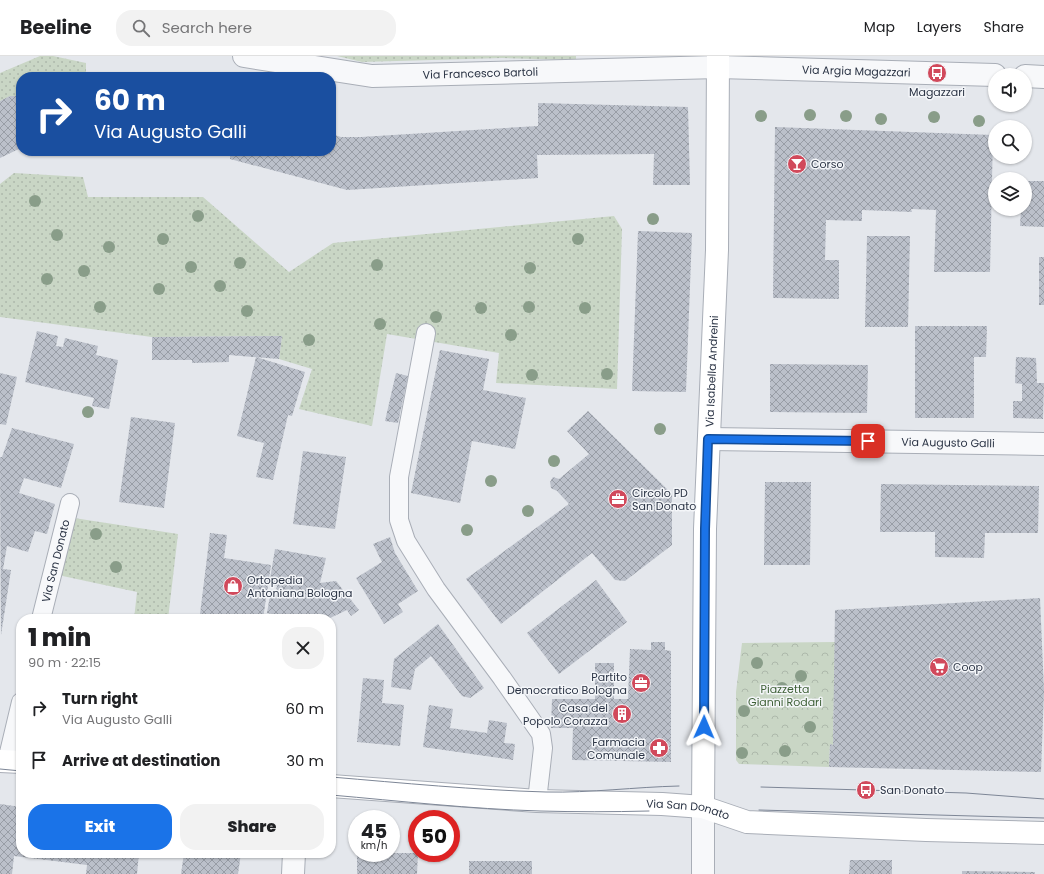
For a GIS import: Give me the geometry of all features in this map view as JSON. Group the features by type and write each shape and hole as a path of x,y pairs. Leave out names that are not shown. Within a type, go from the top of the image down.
{"main road":[{"name":"Via Isabella Andreini","path":"703,807 705,529 717,250 718,62"},
{"name":"Via San Donato","path":"336,786 537,801 662,804 703,807 747,822 919,829 1044,832"}],"street":[{"name":"Via Francesco Bartoli","path":"244,56 372,76 718,62"},
{"name":"Via Argia Magazzari","path":"718,62 988,75"},
{"path":"1032,76 1044,77"},
{"name":"Via Augusto Galli","path":"708,439 1044,444"},
{"path":"703,807 703,874"},
{"path":"293,874 294,858"}],"lane":[{"path":"426,333 399,477 399,520 406,541 436,589 502,678 541,734 543,748 537,801"},
{"name":"Via San Donato","path":"43,614 70,503"},
{"path":"9,762 16,727"}],"green space":[{"path":"40,56 53,56 86,63 86,72 16,72 16,96 10,96 0,101 0,73"},
{"path":"337,56 576,56 576,60 502,58 362,62"},
{"path":"14,173 83,177 88,197 203,197 289,272 333,243 614,216 622,229 617,389 496,383 499,353 387,334 372,426 299,409 312,369 279,359 282,336 152,337 0,317 0,184"},
{"path":"74,518 178,534 169,614 135,614 137,592 58,575"},
{"name":"Piazzetta Gianni Rodari","path":"835,642 833,745 830,744 829,767 739,764 736,760 736,692 742,643"}],"building":[{"path":"10,96 16,96 16,150 0,158 0,101"},
{"path":"538,103 688,107 690,185 653,185 654,154 537,155 538,178 347,190 230,159 230,156 336,156 336,136 361,137 538,126"},
{"path":"775,127 988,135 988,164 992,164 992,172 988,172 988,216 991,216 990,272 934,272 936,210 911,209 912,212 862,210 862,221 826,220 825,260 839,260 839,299 773,298"},
{"path":"1032,181 1044,181 1044,227 1020,226 1021,216 1032,216"},
{"path":"638,231 692,233 686,392 632,391"},
{"path":"867,236 910,236 908,327 865,327"},
{"path":"1039,257 1044,257 1044,305 1039,305"},
{"path":"915,326 987,326 986,357 974,357 974,418 915,418"},
{"path":"37,331 58,336 56,346 63,347 65,338 98,346 96,355 118,360 109,409 92,406 94,398 25,382"},
{"path":"282,336 279,359 229,355 229,362 192,363 192,360 152,360 152,337"},
{"path":"440,350 489,359 483,390 526,398 515,449 472,441 460,503 411,493"},
{"path":"256,357 305,372 292,416 288,415 273,480 256,477 264,443 237,436"},
{"path":"1016,357 1036,358 1037,383 1044,383 1043,419 1013,418 1013,401 1022,401 1022,384 1015,383"},
{"path":"770,364 868,365 867,413 770,412"},
{"path":"0,373 17,377 6,425 0,424"},
{"path":"396,373 408,376 398,423 385,421"},
{"name":"Circolo PD San Donato","path":"588,411 672,494 672,545 625,581 615,580 592,553 501,624 466,579 569,504 557,491 551,488 550,482 553,477 559,479 589,454 567,431"},
{"path":"131,417 175,423 164,508 119,502"},
{"path":"12,428 74,444 61,488 24,478 19,493 55,504 47,534 35,531 28,552 7,546 3,569 11,570 1,635 0,457 2,457"},
{"path":"303,451 346,457 335,529 293,524"},
{"path":"765,482 811,482 810,565 764,565"},
{"path":"881,484 1039,486 1038,533 985,533 984,558 935,557 935,532 880,532"},
{"path":"210,533 227,535 224,558 271,565 264,614 200,614"},
{"path":"390,537 395,553 418,591 398,604 403,612 384,624 356,578 382,562 373,544"},
{"path":"275,549 326,558 320,583 336,581 359,610 351,616 347,610 336,615 336,614 267,613 270,595 275,596 277,586 269,585"},
{"path":"596,580 627,622 559,674 527,633"},
{"name":"Coop","path":"1040,598 1044,691 1041,772 829,767 830,744 833,745 835,610"},
{"path":"438,624 484,688 470,698 462,696 431,656 415,669 411,690 391,687 394,659"},
{"name":"Casa del Popolo Corazza","path":"651,642 665,642 665,650 671,651 671,762 572,760 573,728 551,728 552,699 595,699 595,663 614,663 614,699 628,699 630,649 651,650"},
{"path":"363,678 384,680 382,703 404,705 400,746 357,742"},
{"path":"429,705 453,709 450,728 487,733 489,720 507,723 504,743 515,744 513,760 423,747"},
{"path":"0,804 16,806 16,856 14,856 12,874 0,874"},
{"path":"400,853 408,853 408,862 418,862 417,874 357,874 357,862 400,862"},
{"path":"30,858 139,858 137,874 86,874 87,865"},
{"path":"183,858 240,858 238,874 181,874"},
{"path":"850,860 892,860 892,874 849,874"},
{"path":"469,861 532,861 532,874 469,874"},
{"path":"962,871 1035,872 1035,874 962,874"}],"tram line":[{"path":"0,769 16,771"},
{"path":"336,777 465,788 546,792 580,792 679,786"},
{"path":"761,787 966,793 1044,799"},
{"path":"336,795 514,810 581,812 649,811"},
{"path":"759,810 1044,818"}],"place":[{"name":"Magazzari","path":"937,73"},
{"name":"Corso","path":"797,164"},
{"name":"Circolo PD San Donato","path":"618,499"},
{"name":"Ortopedia Antoniana Bologna","path":"233,586"},
{"name":"Coop","path":"939,667"},
{"name":"Partito Democratico Bologna","path":"641,683"},
{"name":"Casa del Popolo Corazza","path":"622,714"},
{"name":"Farmacia Comunale","path":"659,748"},
{"name":"San Donato","path":"866,790"}],"route":[{"path":"704,727 705,529 708,439 868,441"}]}
